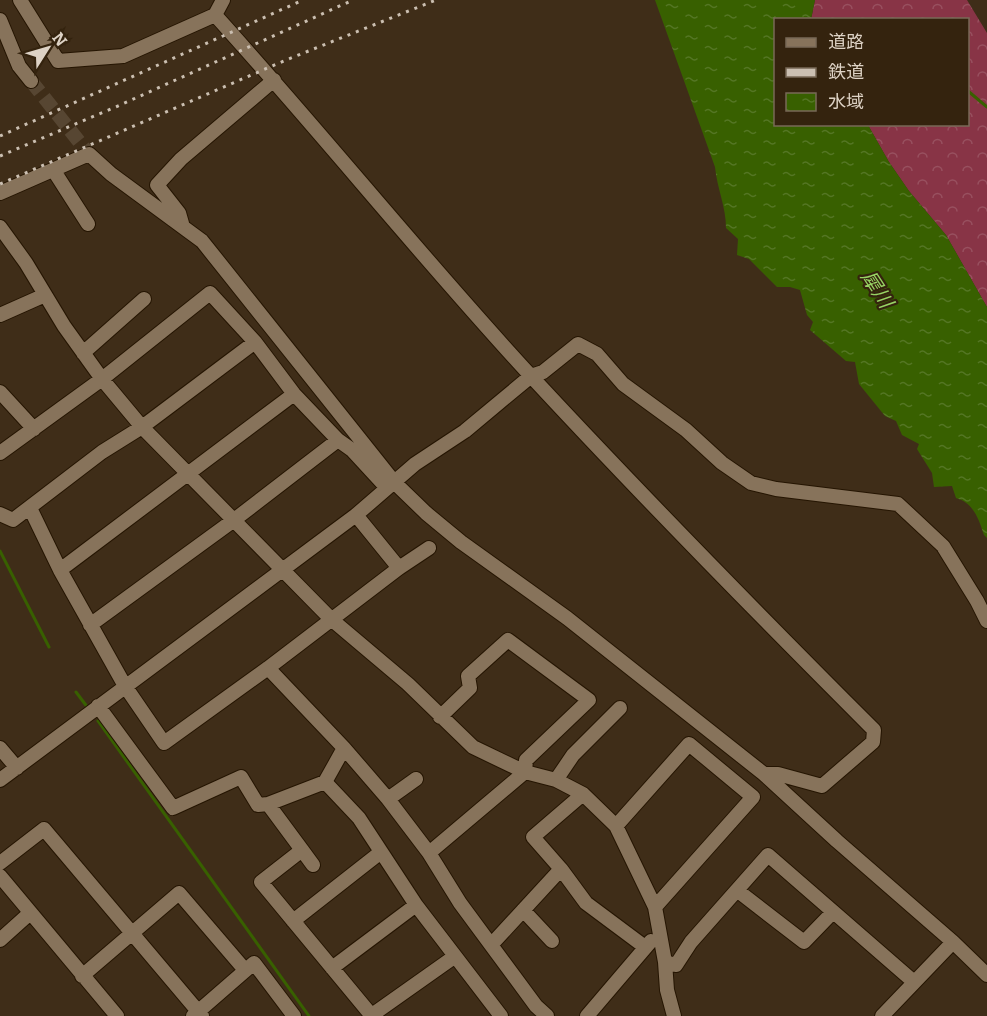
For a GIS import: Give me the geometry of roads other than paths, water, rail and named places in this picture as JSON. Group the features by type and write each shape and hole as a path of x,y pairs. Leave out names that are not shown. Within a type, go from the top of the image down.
{"street":[{"path":"20,0 58,61 123,56 214,15 223,0"},
{"path":"214,15 274,80 369,194 531,376 776,632 874,730 873,742 822,786 778,774 764,774"},
{"path":"0,20 19,66 31,81"},
{"path":"183,227 179,213 157,185 181,159 274,80"},
{"path":"0,193 89,154 111,174 202,242 391,486"},
{"path":"54,171 88,224"},
{"path":"0,227 5,244 26,263 102,379 142,426 331,619 408,684 473,747 525,772 555,780 583,794 616,826 655,908 665,962 667,990 674,1016"},
{"path":"0,453 102,379 210,293 255,342 294,394 338,440 461,542 567,618 764,774 987,975"},
{"path":"0,315 45,295"},
{"path":"83,353 144,299"},
{"path":"0,514 13,520 102,452 142,426 255,342"},
{"path":"0,780 356,515 415,464 465,431 531,376 543,372 578,344 597,354 623,384 686,430 722,463 751,483 776,489 898,504 943,546 987,621"},
{"path":"0,392 34,429"},
{"path":"60,570 294,394"},
{"path":"90,626 338,440"},
{"path":"30,508 90,626 125,686 164,743 429,548"},
{"path":"356,515 399,568"},
{"path":"429,853 525,772 526,760 589,700 508,640 468,676 470,688 440,717"},
{"path":"268,668 344,748 388,799 429,853 460,903 536,1006 547,1016"},
{"path":"98,706 173,808 241,777 258,805 268,804 325,782 344,748"},
{"path":"555,780 573,755 620,708"},
{"path":"616,826 689,744 753,797 655,908"},
{"path":"0,748 16,768"},
{"path":"388,799 416,779"},
{"path":"325,782 359,818 416,905 501,1016"},
{"path":"583,794 533,837 586,903 645,947"},
{"path":"268,804 314,865"},
{"path":"0,863 44,829 198,1015 254,963 294,1016"},
{"path":"302,850 261,882 372,1016 454,957"},
{"path":"293,921 381,852"},
{"path":"665,962 676,965 692,942 768,855 914,982"},
{"path":"491,945 561,869"},
{"path":"0,876 117,1016"},
{"path":"738,891 804,942 833,912"},
{"path":"82,976 179,893 245,970"},
{"path":"332,968 416,905"},
{"path":"523,910 552,941"},
{"path":"0,940 30,913"},
{"path":"587,1016 658,934"},
{"path":"882,1016 953,942"}],"water":[{"name":"犀川","path":"655,0 815,0 811,18 774,18 774,126 869,126 909,191 946,235 987,307 987,538 975,513 962,500 956,498 952,486 934,487 932,473 917,449 919,444 902,435 896,421 885,416 859,384 855,362 846,361 810,330 813,322 807,315 800,290 777,287 749,259 737,255 738,239 726,228 715,167"}],"waterway":[{"path":"969,92 987,107"},
{"path":"0,551 49,647"},
{"path":"76,692 88,708"},
{"path":"98,721 309,1016"}],"tunnel":[{"path":"31,81 89,154"}],"railway":[{"path":"0,136 303,0"},
{"path":"0,156 118,106 353,0"},
{"path":"0,184 286,60 436,0"}]}
